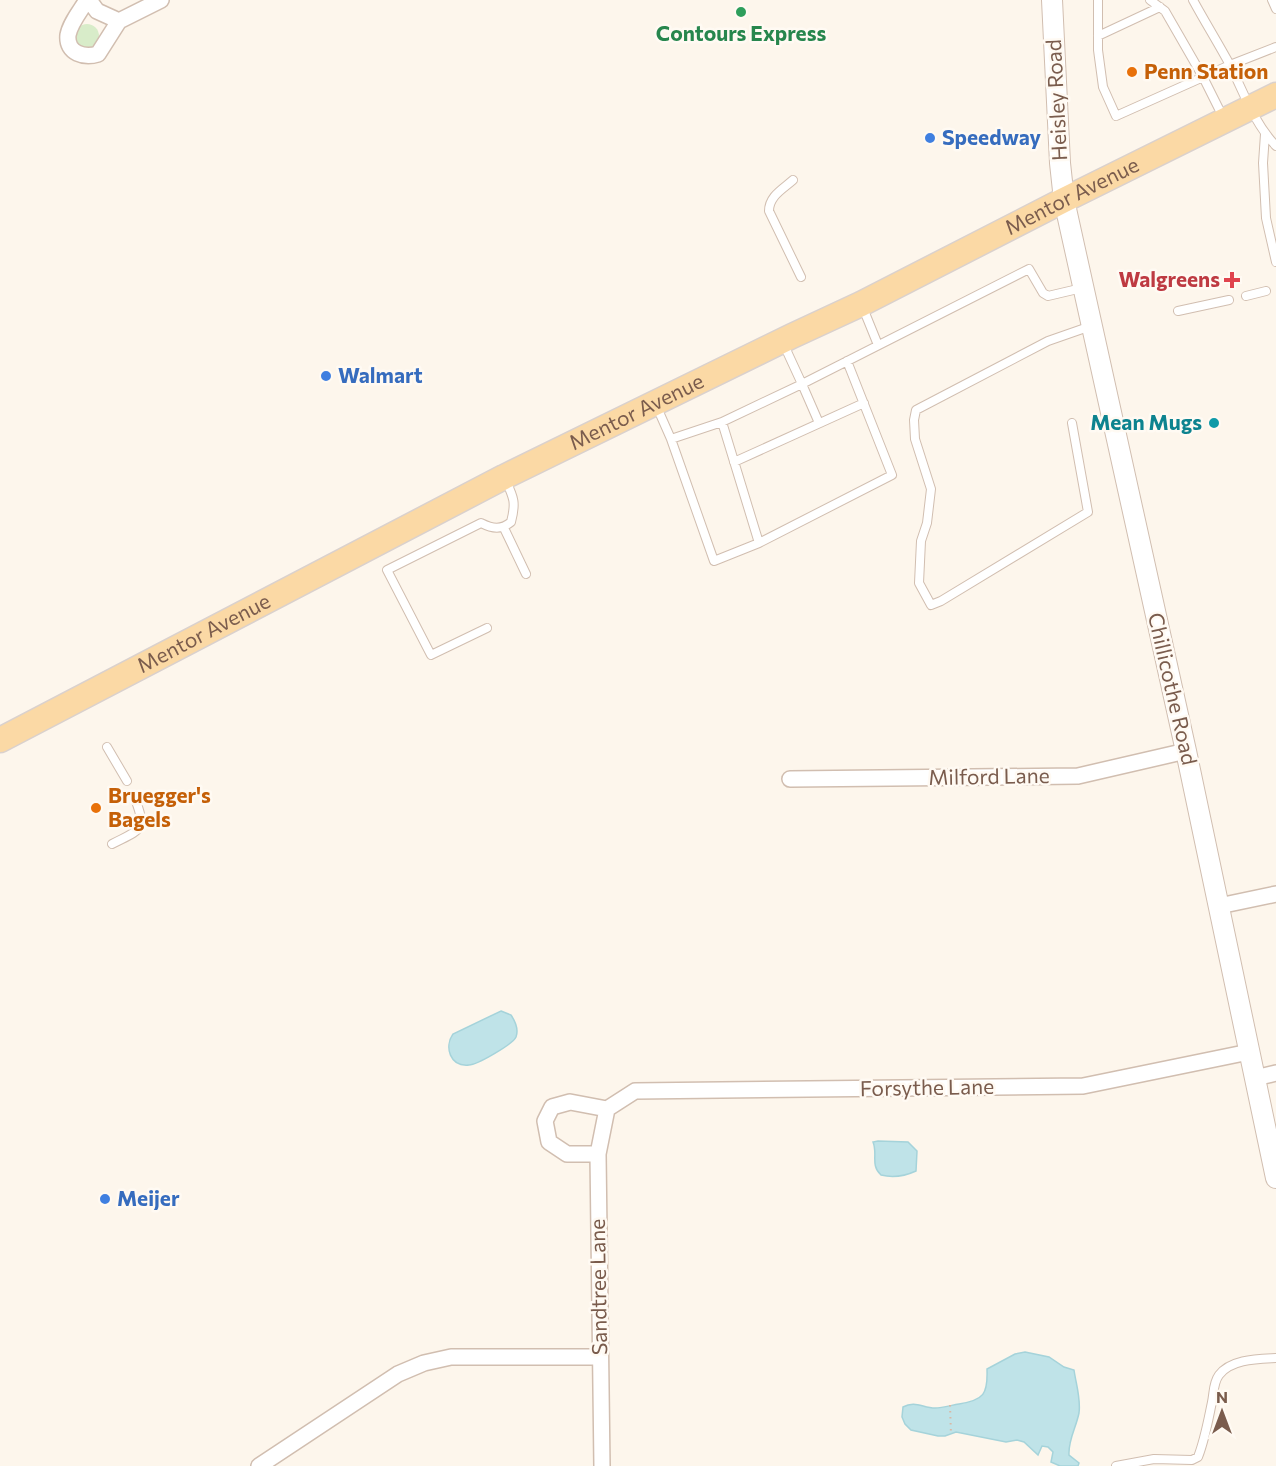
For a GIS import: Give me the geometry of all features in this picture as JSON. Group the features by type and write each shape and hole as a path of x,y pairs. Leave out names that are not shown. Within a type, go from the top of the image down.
{"main road":[{"name":"Mentor Avenue","path":"0,740 504,477 861,304 1064,200 1276,96"}],"street":[{"path":"119,21 98,11 88,0 68,34 70,45 77,54 87,57 98,54 119,21 161,0"},
{"name":"Heisley Road","path":"1052,0 1060,164 1064,200"},
{"name":"Chillicothe Road","path":"1064,200 1090,326 1186,751 1276,1178"},
{"name":"Milford Lane","path":"790,779 1078,776 1186,751"},
{"path":"1219,906 1276,894"},
{"name":"Forsythe Lane","path":"607,1109 635,1091 1083,1086 1249,1052"},
{"path":"1255,1078 1276,1073"},
{"path":"598,1154 567,1154 549,1142 545,1121 552,1107 570,1102 607,1109"},
{"name":"Sandtree Lane","path":"602,1466 598,1154 607,1109"},
{"path":"259,1466 398,1374 424,1363 451,1358 600,1357"}],"lane":[{"path":"1098,0 1098,36 1103,87 1116,116 1276,47"},
{"path":"1150,0 1161,7 1203,77 1225,121"},
{"path":"1193,0 1230,65 1250,108 1265,134 1276,146"},
{"path":"1272,0 1276,9"},
{"path":"1098,36 1161,7"},
{"path":"1265,134 1263,163 1266,218 1276,262"},
{"path":"793,180 777,192 769,206 769,211 801,277"},
{"path":"671,439 722,422 1029,269 1043,293 1048,296 1083,288"},
{"path":"1246,296 1266,291"},
{"path":"1178,311 1229,300"},
{"path":"861,304 878,345"},
{"path":"1072,423 1088,512 931,605 919,583 921,541 927,523 931,489 915,439 916,410 1048,341 1090,326"},
{"path":"782,341 819,423"},
{"path":"656,404 671,439 714,561 759,543 892,475 847,361"},
{"path":"734,462 864,403"},
{"path":"722,422 759,543"},
{"path":"487,628 431,655 387,570 482,523 495,528 504,528 512,522 515,507 513,496 504,477"},
{"path":"504,528 526,574"},
{"path":"106,747 127,781"},
{"path":"112,844 134,832 141,824 142,817 135,799"},
{"path":"1116,1466 1154,1459 1192,1460 1198,1457 1206,1432 1215,1383 1220,1374 1233,1365 1251,1359 1276,1358"}],"path":[{"path":"950,1406 951,1434"}],"green space":[{"path":"87,24 95,28 99,36 95,44 87,48 79,44 75,36 79,28"}],"water":[{"path":"501,1011 511,1015 517,1028 516,1037 509,1044 479,1062 469,1065 457,1063 449,1050 453,1034"},
{"path":"873,1142 908,1142 917,1151 916,1171 899,1176 881,1175 875,1163"},
{"path":"1025,1352 1049,1357 1064,1367 1074,1370 1079,1408 1069,1455 1079,1463 1078,1466 1060,1466 1051,1462 1053,1452 1048,1447 1042,1446 1038,1455 1024,1442 1017,1440 1006,1442 956,1432 938,1436 911,1430 905,1424 902,1417 903,1407 907,1405 938,1408 979,1398 987,1384 987,1369 1015,1354"}],"place":[{"name":"Contours Express","path":"741,12"},
{"name":"Penn Station","path":"1132,72"},
{"name":"Speedway","path":"930,138"},
{"name":"Walgreens","path":"1232,280"},
{"name":"Walmart","path":"326,376"},
{"name":"Mean Mugs","path":"1214,423"},
{"name":"Bruegger's Bagels","path":"96,808"},
{"name":"Meijer","path":"105,1199"}]}
